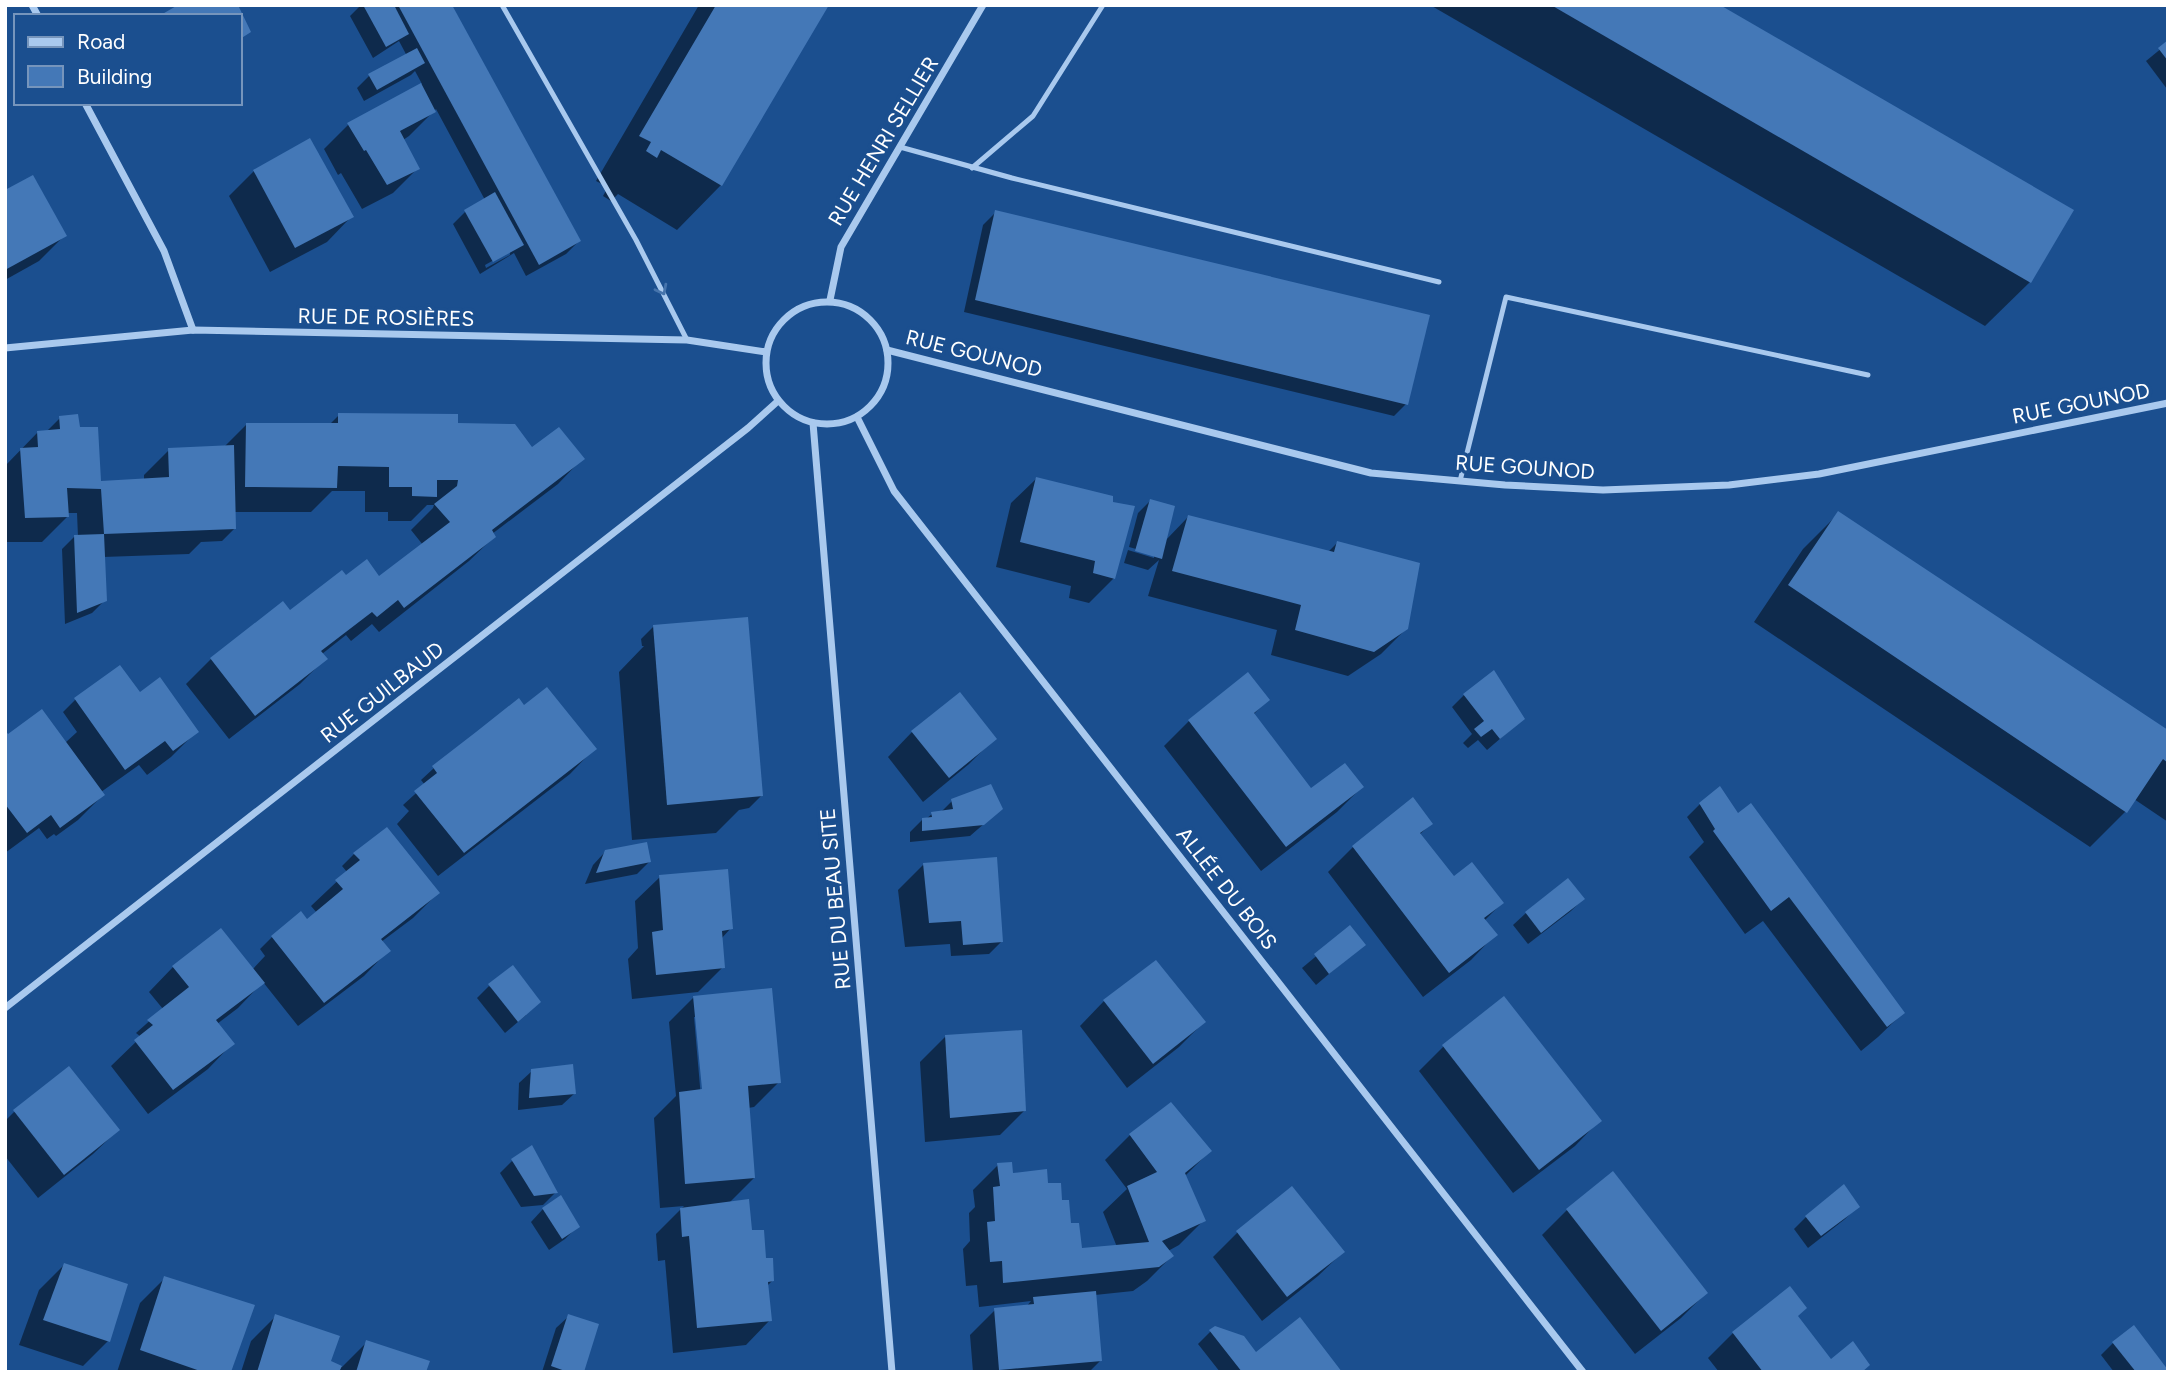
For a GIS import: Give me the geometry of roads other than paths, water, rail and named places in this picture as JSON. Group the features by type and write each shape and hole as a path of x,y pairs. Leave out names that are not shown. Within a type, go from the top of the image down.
{"street":[{"name":"RUE HENRI SELLIER","path":"830,300 841,247 983,5"},
{"path":"86,105 164,251 193,330"},
{"path":"830,300 856,308 877,326 887,350 888,370 883,388 872,405 857,417 835,425 799,419 778,401 766,377 765,352 774,331 789,313 808,303 830,300"},
{"name":"RUE DE ROSIÈRES","path":"5,348 193,330 687,340 765,352"},
{"name":"RUE GOUNOD","path":"887,350 1371,473 1603,490 1729,485 1819,474 2168,404"},
{"name":"RUE GUILBAUD","path":"5,1008 737,437 778,401"},
{"name":"ALLÉE DU BOIS","path":"857,417 894,491 1583,1372"},
{"name":"RUE DU BEAU SITE","path":"813,423 892,1372"}],"lane":[{"path":"502,5 636,240 687,340"},
{"path":"972,168 1033,116 1103,5"},
{"path":"900,147 972,168 1439,282"},
{"path":"1461,481 1506,297 1868,375"}]}
